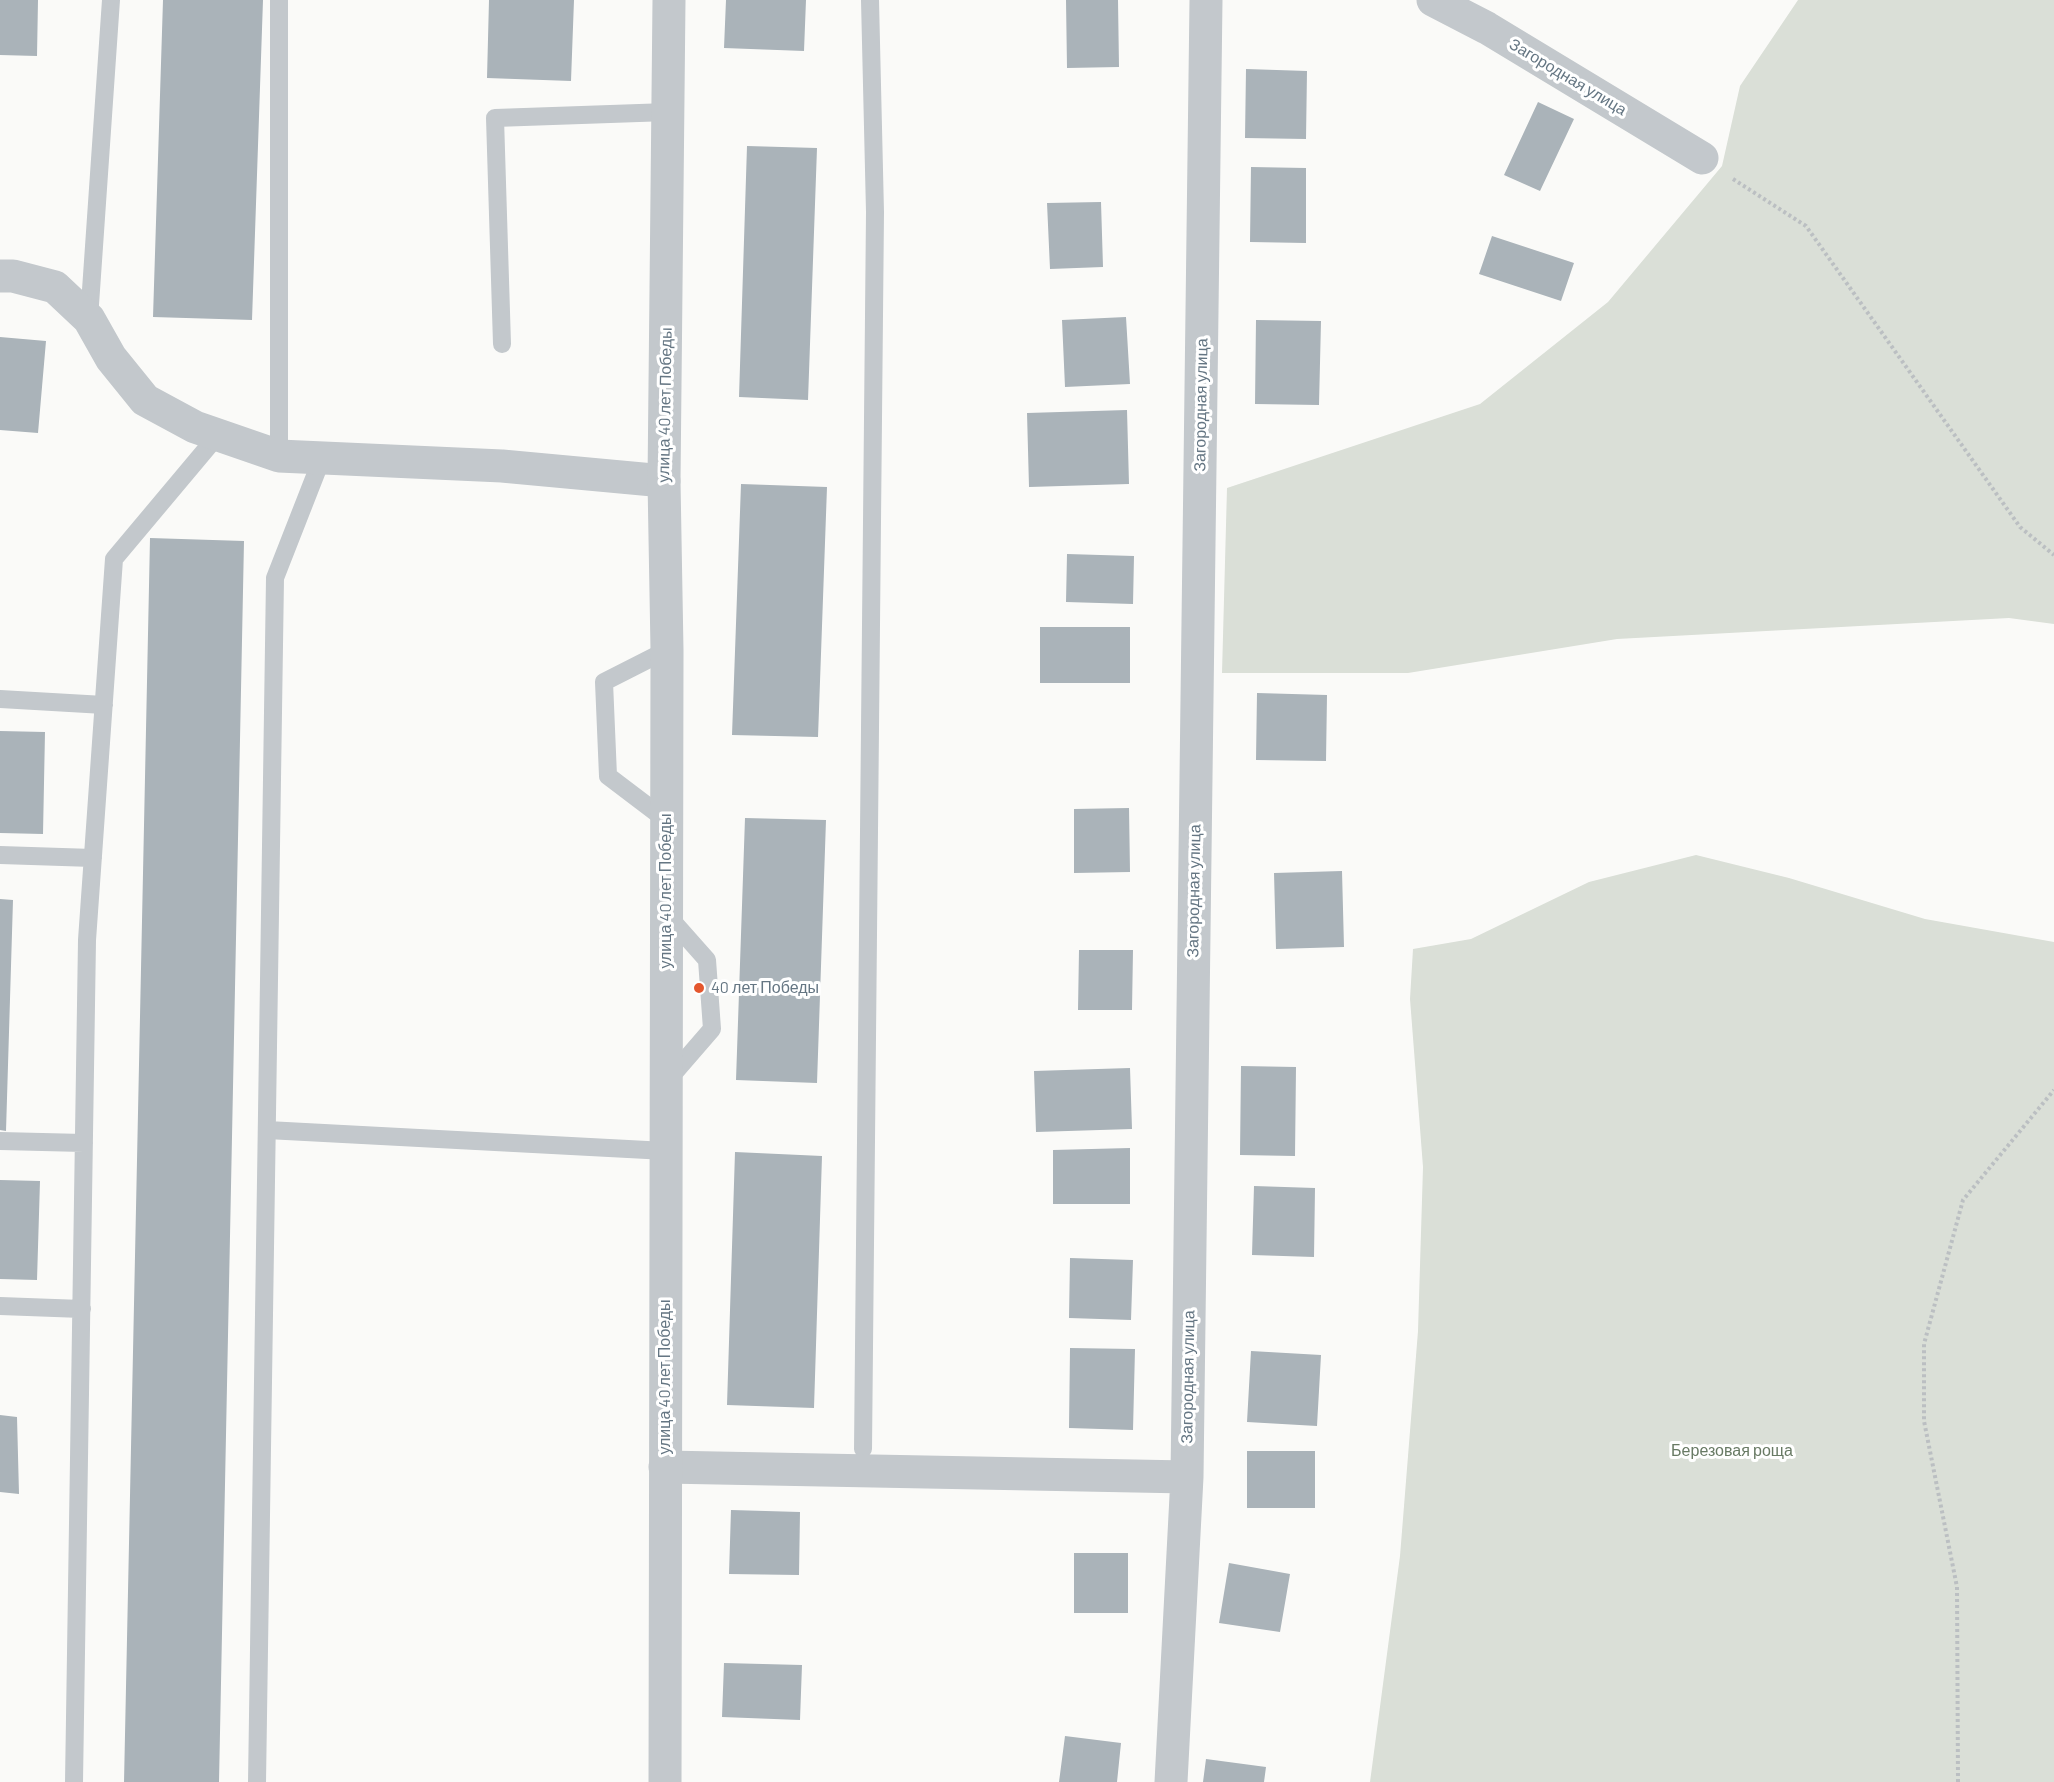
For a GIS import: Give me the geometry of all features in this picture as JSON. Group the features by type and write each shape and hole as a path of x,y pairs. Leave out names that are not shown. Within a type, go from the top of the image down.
{"street":[{"name":"улица 40 лет Победы","path":"665,1782 667,650 664,481 669,0"},
{"name":"Загородная улица","path":"1171,1782 1187,1477 1206,0"},
{"name":"Загородная улица","path":"1433,0 1487,28 1702,159"},
{"path":"0,276 13,276 55,287 89,319 111,358 145,400 195,427 279,456 502,466 664,481"},
{"path":"665,1467 1187,1477"}],"lane":[{"path":"89,319 111,0"},
{"path":"279,0 279,456"},
{"path":"863,1449 875,212 870,0"},
{"path":"502,345 495,118 668,112"},
{"path":"74,1782 87,940 114,559 218,435"},
{"path":"257,1782 274,578 322,458"},
{"path":"666,820 608,776 604,682 667,650"},
{"path":"0,699 104,705"},
{"path":"0,855 93,858"},
{"path":"666,915 706,960 712,1029 666,1081"},
{"path":"267,1130 666,1151"},
{"path":"0,1141 84,1143"},
{"path":"0,1306 82,1309"}],"path":[{"path":"1702,159 1806,226 2020,527 2054,555"},
{"path":"1958,1782 1957,1587 1924,1421 1924,1344 1963,1200 2054,1090"}],"green space":[{"path":"1798,0 2054,0 2054,624 2009,618 1617,639 1408,673 1222,673 1227,488 1480,404 1608,302 1722,166 1740,86"},
{"name":"Березовая роща","path":"1696,855 1789,878 1925,919 2054,942 2054,1782 1370,1782 1400,1556 1418,1331 1423,1167 1410,999 1413,949 1471,939 1589,882"}],"building":[{"path":"0,0 38,0 37,56 0,55"},
{"path":"163,0 263,0 252,320 153,317"},
{"path":"489,0 574,0 571,81 487,78"},
{"path":"726,0 806,0 804,51 724,48"},
{"path":"1066,0 1118,0 1119,67 1067,68"},
{"path":"1246,69 1307,71 1306,139 1245,138"},
{"path":"1538,102 1574,119 1540,191 1504,175"},
{"path":"747,146 817,148 808,400 739,397"},
{"path":"1251,167 1306,168 1306,243 1250,242"},
{"path":"1101,202 1103,267 1050,269 1047,203"},
{"path":"1492,236 1574,263 1561,301 1479,274"},
{"path":"1126,317 1130,384 1065,387 1062,320"},
{"path":"1256,320 1321,321 1319,405 1255,404"},
{"path":"0,337 46,341 38,433 0,430"},
{"path":"1127,410 1129,484 1029,487 1027,413"},
{"path":"741,484 827,487 818,737 732,735"},
{"path":"150,538 244,541 219,1782 124,1782"},
{"path":"1067,554 1134,556 1133,604 1066,602"},
{"path":"1040,627 1130,627 1130,683 1040,683"},
{"path":"1257,693 1327,695 1326,761 1256,760"},
{"path":"0,731 45,732 43,834 0,833"},
{"path":"1129,808 1130,872 1074,873 1074,809"},
{"path":"745,818 826,820 817,1083 736,1080"},
{"path":"1342,871 1344,947 1276,949 1274,873"},
{"path":"0,899 13,900 6,1131 0,1130"},
{"path":"1079,950 1133,950 1132,1010 1078,1010"},
{"path":"1241,1066 1296,1067 1295,1156 1240,1155"},
{"path":"1130,1068 1132,1129 1036,1132 1034,1071"},
{"path":"1130,1148 1130,1204 1053,1204 1053,1150"},
{"path":"735,1152 822,1156 814,1408 727,1405"},
{"path":"0,1180 40,1181 37,1280 0,1279"},
{"path":"1254,1186 1315,1188 1314,1257 1252,1255"},
{"path":"1070,1258 1133,1260 1131,1320 1069,1318"},
{"path":"1070,1348 1135,1349 1133,1430 1069,1428"},
{"path":"1251,1351 1321,1355 1317,1426 1247,1422"},
{"path":"0,1415 17,1417 19,1494 0,1492"},
{"path":"1247,1451 1315,1451 1315,1508 1247,1508"},
{"path":"731,1510 800,1512 799,1575 729,1574"},
{"path":"1074,1553 1128,1553 1128,1613 1074,1613"},
{"path":"1229,1563 1290,1574 1280,1632 1219,1623"},
{"path":"724,1663 802,1665 800,1720 722,1717"},
{"path":"1065,1736 1121,1743 1117,1782 1059,1782"},
{"path":"1206,1759 1266,1767 1264,1782 1203,1782"}],"place":[{"name":"40 лет Победы","path":"699,988"}]}
